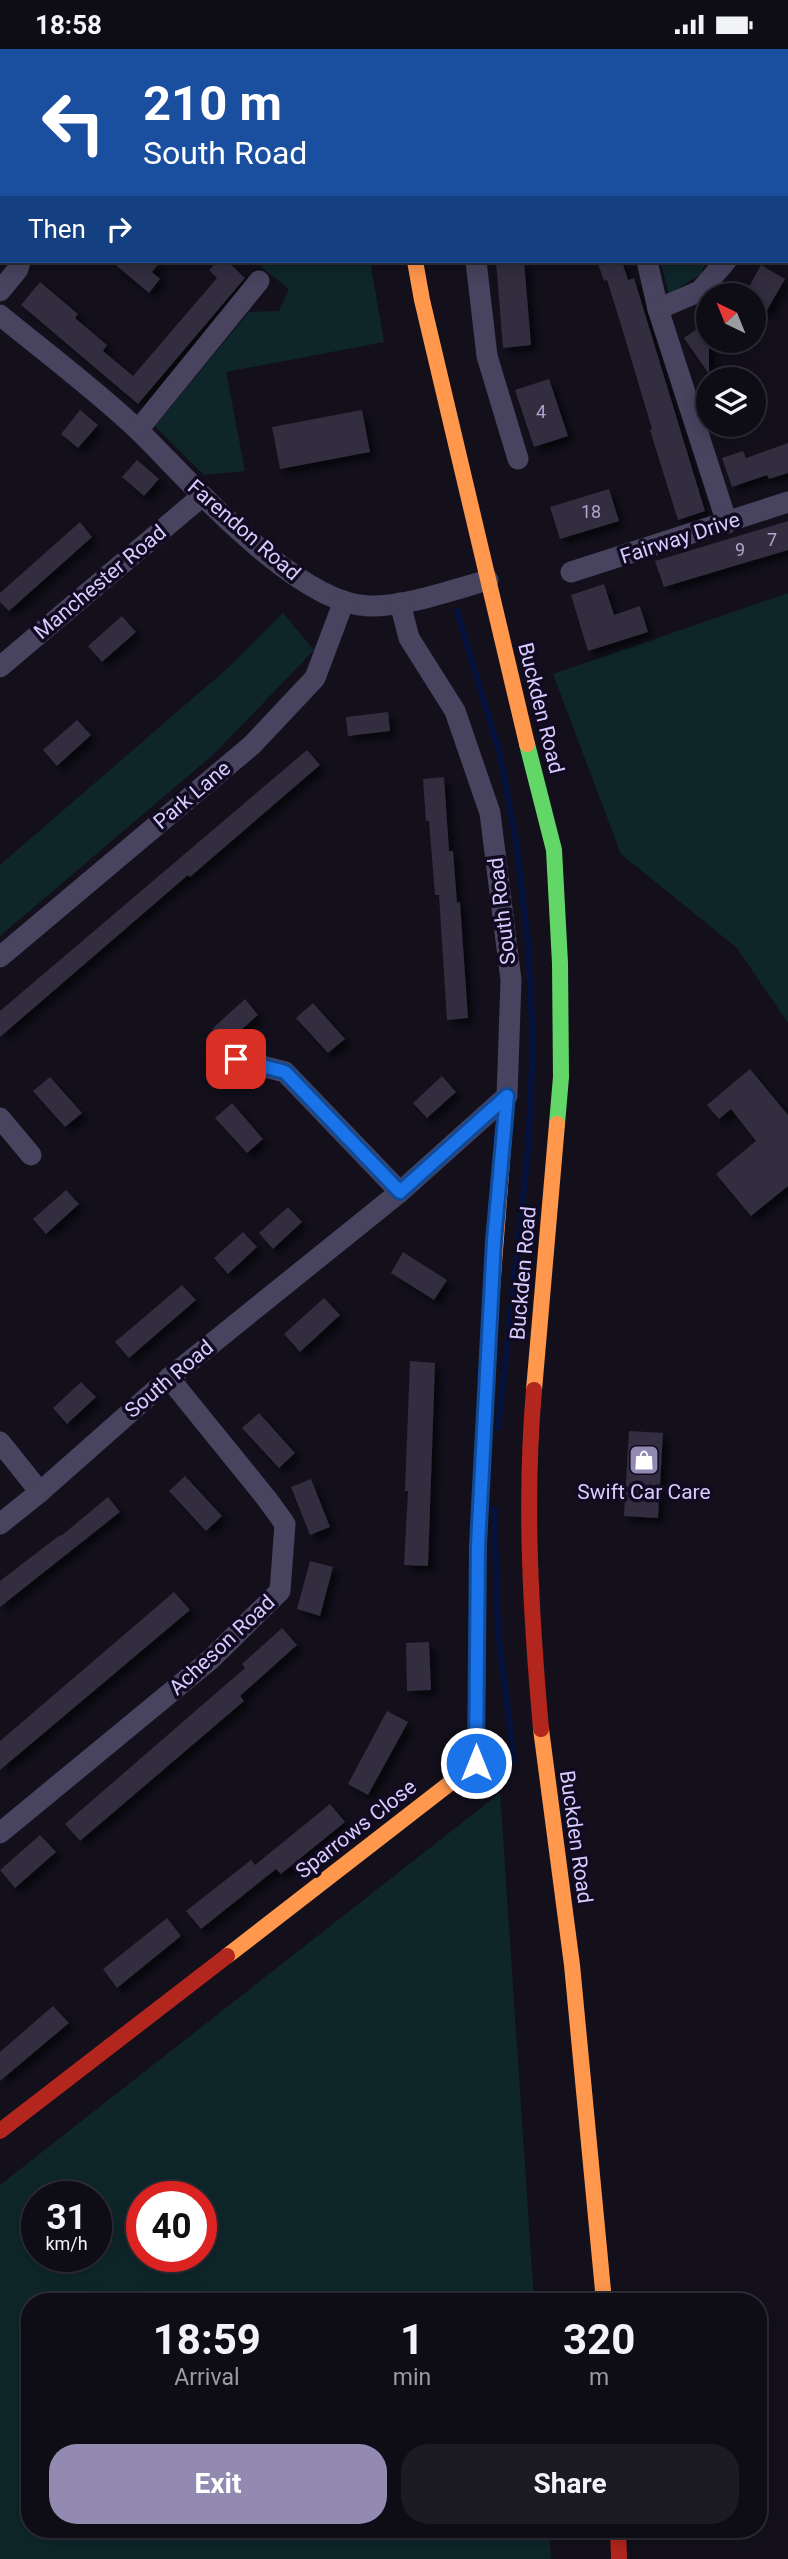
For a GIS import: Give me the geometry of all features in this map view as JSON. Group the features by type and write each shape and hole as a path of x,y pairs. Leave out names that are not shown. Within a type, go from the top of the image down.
{"main road":[{"name":"Buckden Road","path":"415,263 488,580 554,849 560,963 561,1077 531,1419 528,1509 530,1599 542,1747 572,1965 603,2293"},
{"name":"Sparrows Close","path":"0,2131 476,1763 478,1545 494,1241 507,1096"},
{"path":"618,2538 619,2559"}],"street":[{"path":"0,291 18,269 20,263"},
{"path":"476,263 487,356 518,459"},
{"path":"647,263 658,309 727,523"},
{"path":"658,309 700,291 724,263"},
{"path":"138,431 259,281"},
{"name":"Farendon Road","path":"2,319 138,431 201,497 298,579 344,601 368,606 400,603 488,580"},
{"name":"Manchester Road","path":"0,667 201,497"},
{"name":"Fairway Drive","path":"571,572 788,502"},
{"name":"Park Lane","path":"0,957 253,744 315,678 344,601"},
{"name":"South Road","path":"0,1524 169,1378 400,1192 507,1096 510,980 490,813 455,711 409,638 400,603"},
{"path":"236,1059 285,1072 400,1192"},
{"path":"0,1118 31,1155"},
{"name":"Acheson Road","path":"0,1833 210,1660 280,1591 285,1524 169,1378"},
{"path":"0,1442 40,1492"}],"green space":[{"path":"262,263 370,263 384,342 226,372 245,471 204,475 155,426 249,312 279,311 289,289 261,267"},
{"path":"661,263 705,263 701,274 669,294"},
{"path":"788,593 788,1023 737,948 621,854 553,674"},
{"path":"283,613 314,650 215,753 0,936 0,865 229,667"},
{"path":"500,1793 533,2293 21,2293 21,2538 550,2538 551,2559 0,2559 0,2185"}],"building":[{"path":"113,263 159,263 152,272 160,279 149,293"},
{"path":"216,263 229,263 245,278 138,404 21,305 40,282 78,314 75,318 107,345 103,351 133,376 217,278 209,270"},
{"path":"496,263 524,263 531,345 503,348"},
{"path":"598,263 623,263 628,280 634,278 705,511 678,520 607,280 604,281"},
{"path":"761,265 785,279 766,312 766,283 751,283"},
{"path":"696,329 696,353 709,353 709,367 704,367 684,338"},
{"path":"549,379 568,436 534,447 515,390"},
{"path":"80,410 98,425 78,448 61,434"},
{"path":"362,410 370,452 280,469 272,427"},
{"path":"788,443 788,473 769,479 767,475 732,487 722,458 743,451 746,458"},
{"path":"137,460 159,479 144,496 122,477"},
{"path":"609,489 619,521 560,539 550,507"},
{"path":"788,521 788,550 664,587 655,561"},
{"path":"80,522 92,537 9,611 0,602 0,593"},
{"path":"604,584 614,615 640,606 648,632 588,651 571,595"},
{"path":"122,616 136,632 102,662 88,646"},
{"path":"388,712 390,731 348,736 346,717"},
{"path":"77,720 91,735 57,766 43,750"},
{"path":"307,750 320,765 0,1037 0,1011"},
{"path":"444,777 449,851 453,851 457,903 460,902 468,1018 447,1020 439,895 435,895 423,779"},
{"path":"245,999 258,1015 225,1044 212,1029"},
{"path":"313,1003 345,1039 328,1053 296,1018"},
{"path":"750,1069 788,1115 788,1186 751,1216 716,1174 756,1141 731,1109 719,1119 707,1105"},
{"path":"442,1076 456,1092 427,1118 413,1103"},
{"path":"50,1077 82,1113 65,1127 33,1091"},
{"path":"232,1103 263,1139 247,1153 215,1118"},
{"path":"66,1190 79,1204 46,1234 33,1219"},
{"path":"288,1207 302,1222 273,1249 259,1233"},
{"path":"243,1232 257,1247 228,1274 214,1258"},
{"path":"403,1252 447,1280 434,1300 391,1273"},
{"path":"182,1285 196,1300 129,1358 115,1342"},
{"path":"324,1298 340,1315 300,1352 284,1334"},
{"path":"410,1361 435,1363 428,1566 404,1565"},
{"path":"81,1382 96,1397 67,1424 53,1408"},
{"path":"259,1413 295,1453 279,1468 242,1428"},
{"name":"Swift Car Care","path":"629,1431 663,1433 658,1518 624,1516"},
{"path":"185,1476 222,1516 206,1531 169,1491"},
{"path":"311,1479 330,1527 310,1535 291,1487"},
{"path":"108,1497 120,1512 0,1607 0,1581"},
{"path":"310,1561 333,1567 320,1616 297,1609"},
{"path":"174,1592 190,1610 0,1770 0,1741"},
{"path":"282,1628 297,1645 240,1696 244,1701 80,1841 65,1824 245,1668 242,1664"},
{"path":"429,1642 431,1690 407,1691 406,1643"},
{"path":"387,1711 408,1722 368,1795 348,1784"},
{"path":"330,1804 345,1822 281,1874 276,1869 201,1929 186,1911 251,1860 255,1865"},
{"path":"40,1835 56,1852 15,1888 0,1870"},
{"path":"167,1918 181,1936 117,1988 103,1969"},
{"path":"53,2006 69,2023 0,2081 0,2052"}],"waterway":[{"path":"457,611 500,755 516,841 528,943 533,1046 528,1151 498,1428"},
{"path":"494,1509 498,1630 514,1761"}],"traffic: fast":[{"path":"527,744 554,850 560,963 561,1077 557,1124"}],"traffic: slow":[{"path":"415,263 527,744"},
{"path":"491,1302 507,1096"},
{"path":"534,1390 557,1124"},
{"path":"227,1956 476,1763 477,1634"},
{"path":"541,1729 572,1965 603,2293"}],"traffic: jam":[{"path":"477,1634 478,1545 491,1302"},
{"path":"534,1390 529,1518 534,1644 541,1729"},
{"path":"0,2131 227,1956"},
{"path":"618,2538 619,2559"}],"place":[{"name":"Swift Car Care","path":"644,1460"}],"route":[{"path":"236,1059 285,1072 400,1192 507,1096 494,1241 478,1545 476,1763"}]}
